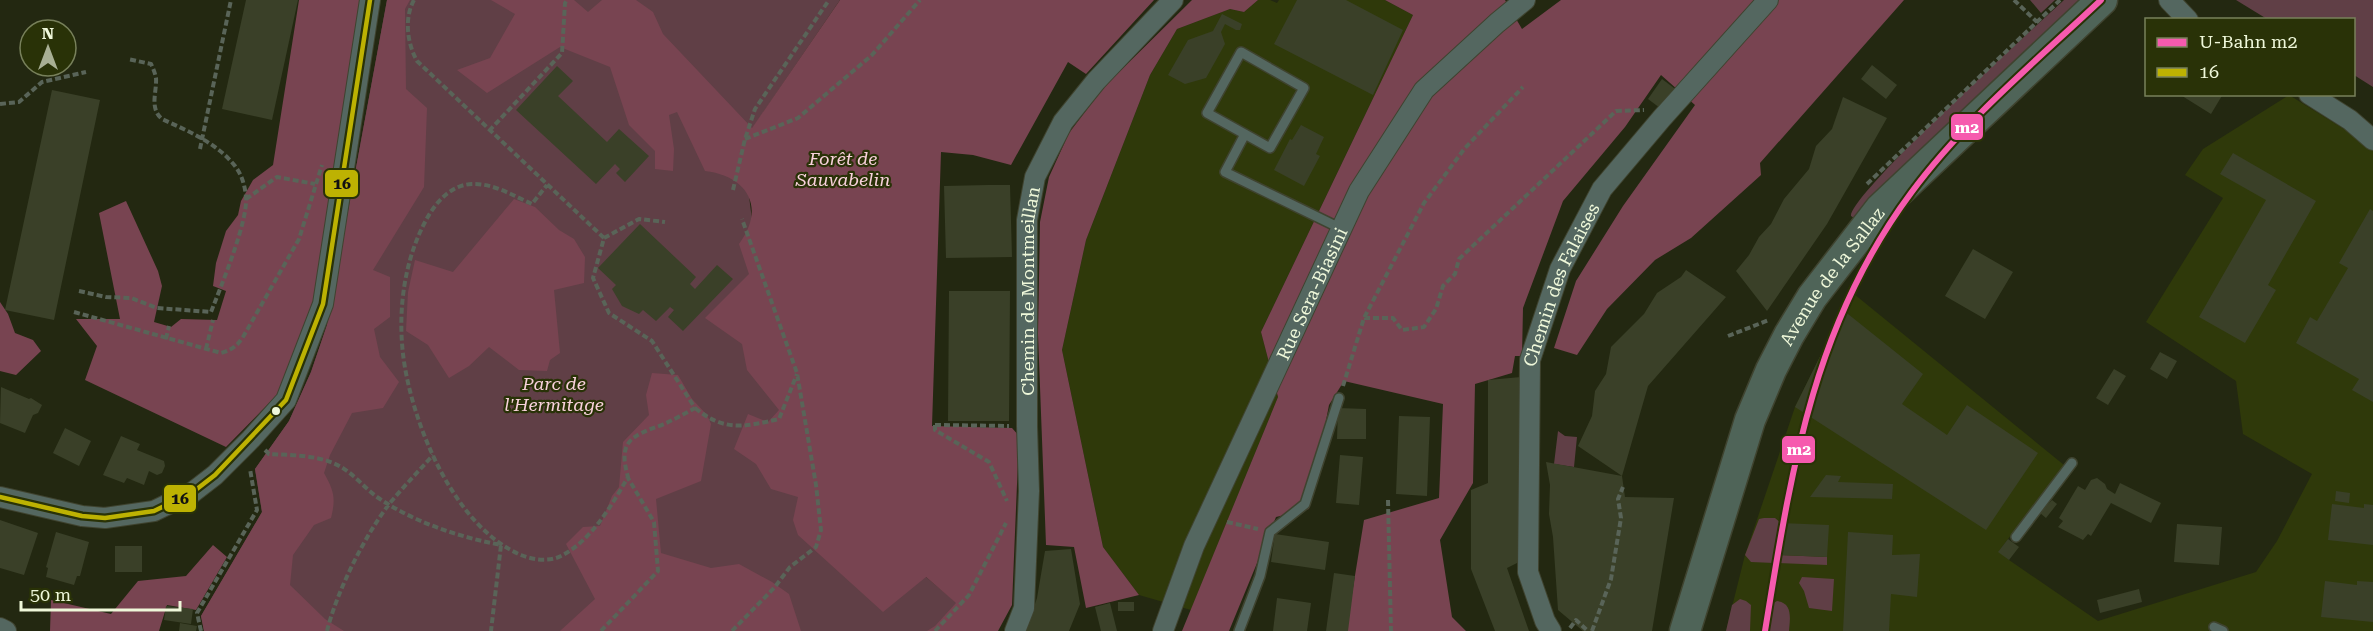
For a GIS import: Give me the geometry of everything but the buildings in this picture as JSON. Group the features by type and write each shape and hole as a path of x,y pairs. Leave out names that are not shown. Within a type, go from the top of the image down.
{"main road":[{"name":"Avenue de la Sallaz","path":"1685,631 1749,420 1775,362 1812,297 1880,208 2102,0"}],"street":[{"path":"0,497 82,516 105,518 154,511 176,502 215,475 286,400 323,304 370,0"},
{"name":"Chemin de Montmeillan","path":"1015,631 1024,608 1029,491 1027,220 1035,177 1070,114 1096,81 1173,0"},
{"name":"Rue Sera-Biasini","path":"1163,631 1194,546 1359,192 1424,90 1497,23 1526,0"},
{"name":"Chemin des Falaises","path":"1551,631 1545,621 1528,572 1530,360 1560,269 1602,189 1768,0"},
{"path":"2169,0 2186,18"},
{"path":"2312,96 2350,120 2373,140"},
{"path":"0,628 6,631"}],"lane":[{"path":"1241,52 1304,88 1270,148 1245,134 1207,113 1241,52"},
{"path":"1245,134 1226,172 1342,229"},
{"path":"1239,631 1260,576 1270,532 1305,504 1339,398"},
{"path":"2016,537 2072,463"}],"path":[{"path":"200,149 231,0"},
{"path":"414,0 408,10 409,39 417,61 604,238"},
{"path":"489,131 562,53 567,0"},
{"path":"733,190 744,139 754,109 829,0"},
{"path":"744,139 798,118 873,55 920,0"},
{"path":"2014,0 2037,22"},
{"path":"1866,185 2060,0"},
{"path":"79,291 106,297 131,298 157,308 211,312 239,234 246,199 243,182 236,167 222,152 202,138 162,119 157,114 154,107 156,76 151,64 128,59"},
{"path":"0,104 20,102 42,82 86,72"},
{"path":"1339,398 1364,318 1424,203 1465,148 1523,87"},
{"path":"1364,318 1393,318 1402,330 1424,327 1436,309 1443,286 1455,274 1459,259 1616,111 1641,109 1662,118"},
{"path":"74,312 221,353 230,351 243,337 299,239 323,164 344,166"},
{"path":"246,199 277,177 315,184"},
{"path":"501,545 465,509 434,455 410,388 402,332 405,278 419,233 440,201 456,188 482,184 497,188 532,204 548,185"},
{"path":"665,222 639,219 604,238 593,278 609,313 652,341 696,408 718,423 743,427 779,419 797,373"},
{"path":"732,631 774,588 790,567 816,547 821,530 816,485 797,373 742,219"},
{"path":"1728,336 1778,317"},
{"path":"206,349 213,320"},
{"path":"166,339 169,326"},
{"path":"601,631 658,571 654,522 628,477 623,461 624,449 629,441 642,431 696,408"},
{"path":"1006,508 1007,500 989,462 935,430 935,425 1027,426"},
{"path":"264,450 269,454 311,457 333,462 352,474 376,496 429,524 468,539 501,545 527,557 540,560 559,557 580,541 605,515 628,477"},
{"path":"327,631 336,602 377,521 389,504 434,455"},
{"path":"201,631 197,613 257,510 250,469"},
{"path":"1576,620 1590,631 1611,579 1621,518 1618,499 1623,487"},
{"path":"1388,500 1391,631"},
{"path":"935,631 969,595 1006,525 1006,517"},
{"path":"1207,518 1270,532"},
{"path":"492,631 501,545"}],"shaded area":[{"path":"1258,0 1270,0 1277,3 1279,0 1385,0 1413,15 1261,332 1278,397 1191,610 1139,595 1103,547 1062,350 1086,240 1150,75 1177,29 1230,9 1244,12"},
{"path":"2287,96 2373,147 2373,631 1726,631 1745,555 1795,407 1843,310 1854,294 2064,465 1999,551 2009,560 2098,621 2256,572 2277,541 2312,474 2243,434 2236,381 2146,322 2223,198 2185,175 2203,149"}],"green space":[{"path":"299,0 361,0 314,301 279,393 226,447 85,380 97,346 76,319 120,319 99,213 126,201 158,271 162,286 154,322 171,327 181,319 217,320 226,291 213,286 216,263 226,231 238,215 241,201 253,180 273,165"},
{"name":"Parc de l'Hermitage","path":"387,0 840,0 752,129 749,196 752,220 750,229 926,577 957,603 998,631 204,631 201,616 262,512 255,469 289,421 311,372 327,325"},
{"path":"387,0 410,0 405,9 406,89 427,108 424,187 373,270 390,277 390,317 374,329 380,357 399,382 383,408 352,413 330,455 324,473 333,495 331,518 314,525 293,555 290,585 325,619 344,631 204,631 201,616 262,512 255,469 289,421 311,372 327,325"},
{"name":"Forêt de Sauvabelin","path":"491,0 574,0 588,12 602,0 636,0 653,12 663,34 752,128 840,0 1154,0 1086,74 1068,62 1011,165 973,155 941,152 932,426 1012,428 1019,436 1012,605 998,631 927,631 935,626 956,603 926,577 883,612 798,535 793,520 798,497 771,489 756,464 734,449 748,414 768,422 779,410 747,370 742,344 705,318 749,274 739,244 747,231 751,218 748,196 732,179 705,171 677,112 669,115 674,149 673,171 655,169 655,151 629,125 610,67 560,47 487,93 457,70 490,58 515,14"},
{"path":"1192,0 1258,0 1244,12 1230,9 1177,29 1150,75 1086,240 1062,350 1103,547 1139,595 1086,608 1074,547 1046,545 1038,334 1040,222 1049,177 1069,133 1104,87"},
{"path":"1385,0 1505,0 1522,29 1561,0 1904,0 1760,163 1761,175 1691,238 1655,260 1607,309 1577,355 1554,348 1576,281 1623,206 1695,105 1661,75 1625,127 1563,201 1523,308 1522,356 1515,356 1512,373 1475,384 1473,483 1440,540 1452,617 1466,631 1346,631 1364,520 1439,498 1443,404 1344,381 1329,405 1309,509 1276,517 1229,631 1182,631 1278,397 1261,332 1413,15"},
{"path":"2030,0 2055,0 2041,13"},
{"path":"2064,0 2080,0 1854,218 1851,216 1859,201 1911,145"},
{"path":"2236,0 2373,0 2373,87 2355,76 2355,18 2265,18"},
{"path":"514,199 535,207 559,230 574,239 585,257 584,283 554,290 560,353 550,360 547,371 519,370 489,347 469,366 449,378 428,345 406,331 408,292 415,260 453,272"},
{"path":"0,302 8,314 15,333 33,340 41,351 16,375 0,371"},
{"path":"652,373 678,375 711,424 701,481 656,499 661,553 711,568 739,564 772,582 789,594 801,631 560,631 595,599 566,544 583,527 600,526 612,496 619,487 623,442 649,415 646,395"},
{"path":"1558,431 1565,436 1577,437 1574,467 1554,464"},
{"path":"1775,518 1781,523 1779,555 1827,557 1827,565 1751,562 1745,555 1759,519"},
{"path":"213,545 227,557 196,610 167,605 159,631 50,631 51,600 111,614 138,581 186,576"},
{"path":"1802,577 1834,579 1832,611 1809,608 1799,583"},
{"path":"1740,599 1751,605 1750,631 1726,631 1732,605"},
{"path":"1777,601 1782,602 1788,608 1789,631 1765,631 1767,607"}],"metro line":[{"name":"m2","path":"1765,631 1785,515 1811,403 1828,348 1850,295 1877,244 1911,193 1954,141 2001,93 2101,0"}],"transit line":[{"name":"16","path":"0,497 82,516 105,518 154,511 193,492 215,475 286,400 323,304 370,0"}]}
